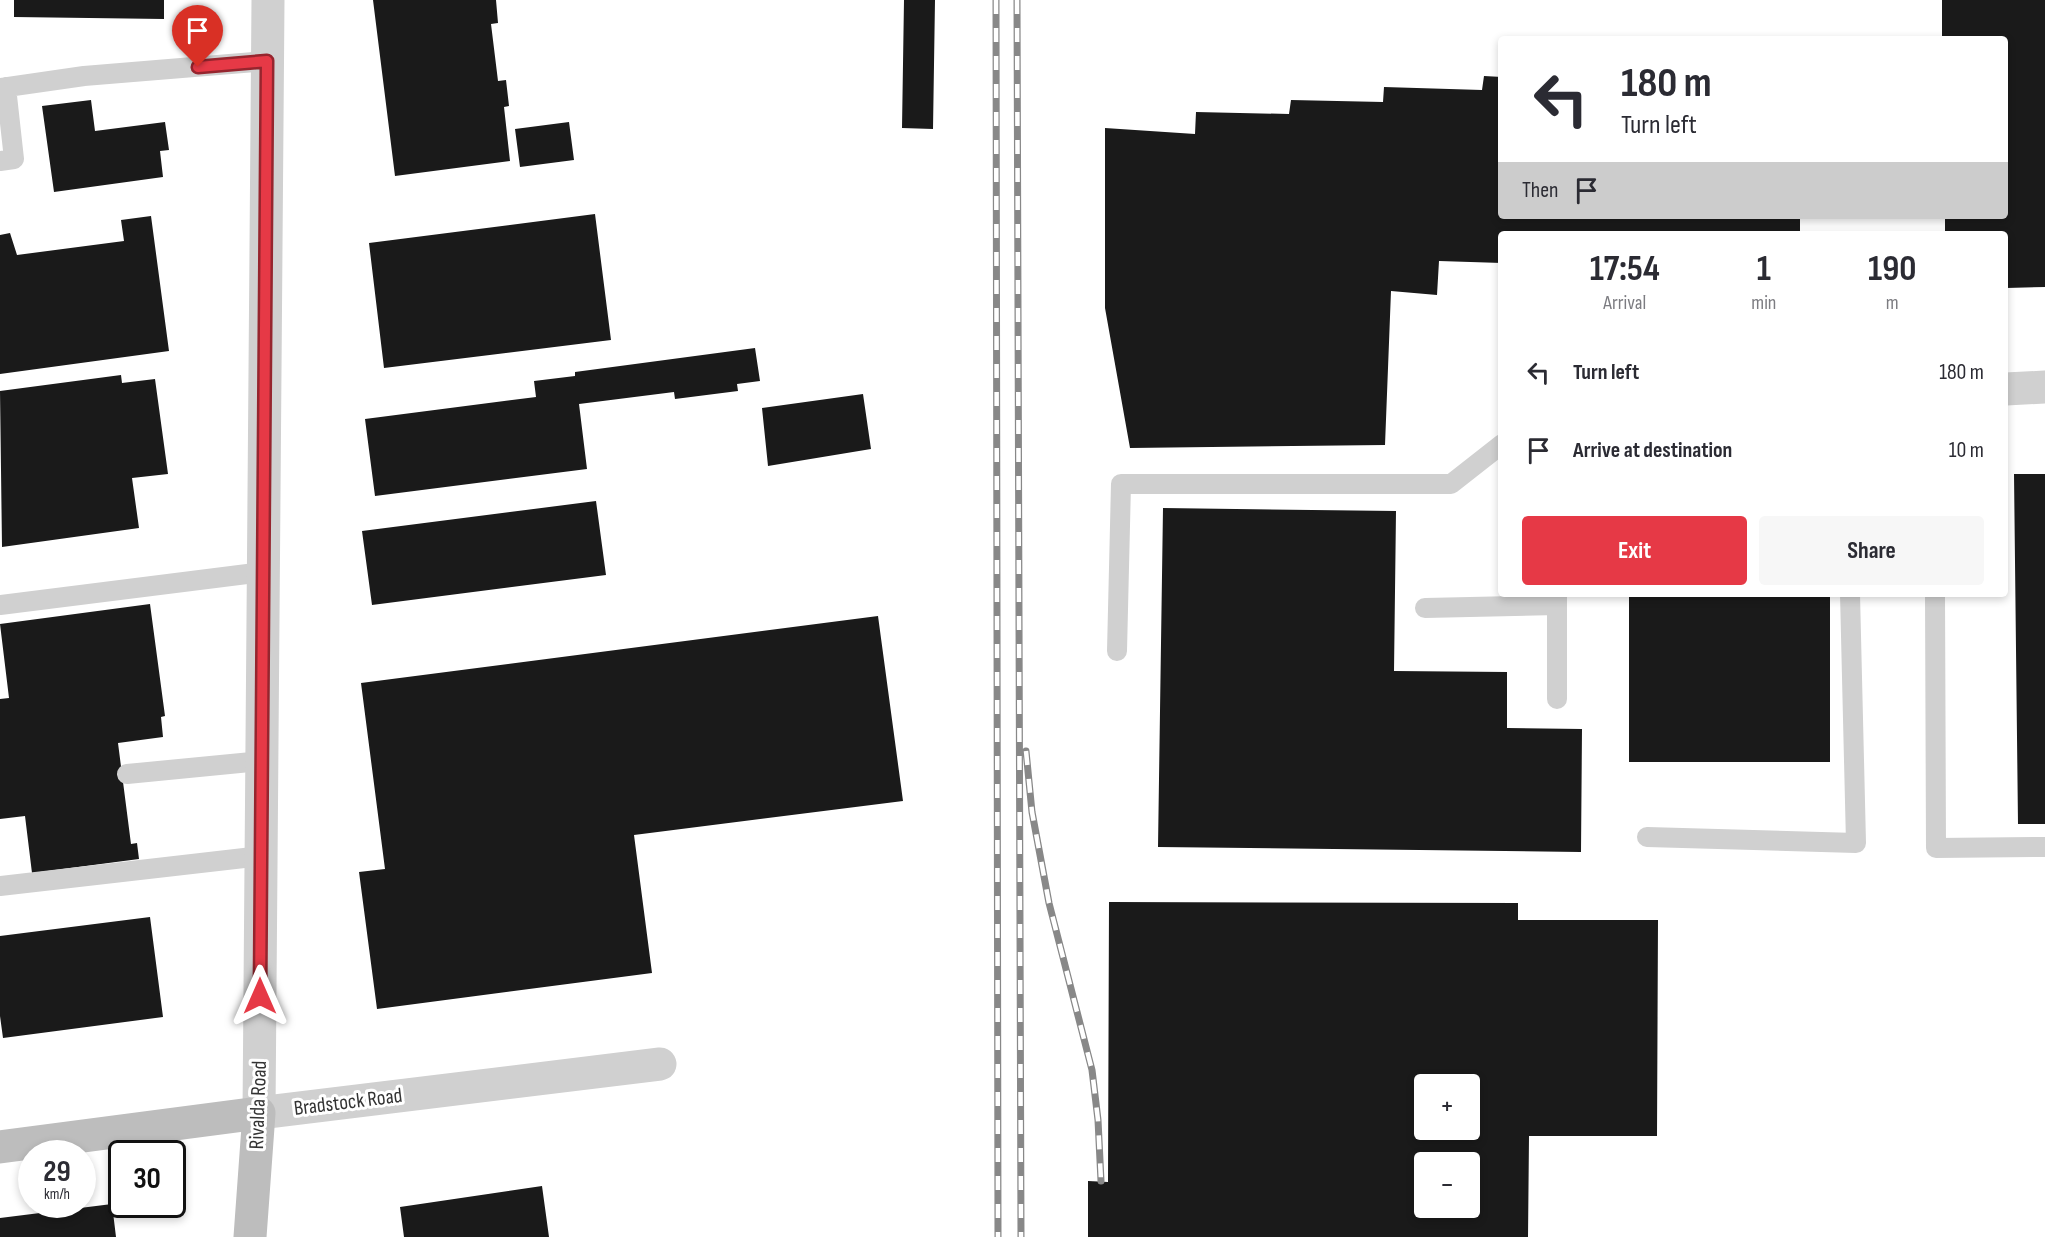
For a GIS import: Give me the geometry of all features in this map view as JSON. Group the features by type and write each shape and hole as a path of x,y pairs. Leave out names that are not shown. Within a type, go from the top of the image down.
{"street":[{"name":"Rivalda Road","path":"250,1237 259,1113 268,0"},
{"path":"2008,389 2045,387"},
{"name":"Bradstock Road","path":"0,1147 660,1064"}],"lane":[{"path":"0,161 14,159 3,88 84,76 267,61"},
{"path":"1117,651 1121,484 1451,484 1498,447"},
{"path":"0,605 264,572"},
{"path":"1647,837 1856,843 1850,597"},
{"path":"1935,597 1936,848 2045,847"},
{"path":"1425,608 1557,599 1557,699"},
{"path":"128,774 262,761"},
{"path":"0,886 261,856"}],"building":[{"path":"14,0 164,0 164,19 14,17"},
{"path":"373,0 496,0 498,23 491,24 498,81 506,80 509,106 504,107 510,161 395,176"},
{"path":"904,0 935,0 933,129 902,128"},
{"path":"1942,0 2045,0 2045,287 2008,288 2008,231 1945,231 1945,219 2008,219 2008,36 1942,36"},
{"path":"1484,76 1498,77 1498,219 1800,219 1800,231 1498,231 1498,263 1439,261 1437,295 1391,291 1385,445 1130,448 1105,308 1105,128 1195,134 1196,112 1289,114 1291,100 1383,102 1384,87 1482,90"},
{"path":"91,100 95,131 165,122 169,150 160,151 163,177 54,192 42,106"},
{"path":"569,122 574,160 520,167 515,129"},
{"path":"595,214 611,340 384,368 369,243"},
{"path":"151,216 169,351 0,374 0,235 10,233 17,255 124,241 121,220"},
{"path":"755,348 760,381 737,384 738,391 675,399 674,392 579,404 587,469 375,496 365,419 536,397 534,381 575,376 575,372"},
{"path":"121,375 122,383 155,379 168,474 132,478 139,528 2,547 0,391"},
{"path":"863,394 871,449 768,466 762,408"},
{"path":"2014,474 2045,474 2045,824 2018,824"},
{"path":"596,501 606,575 372,605 362,531"},
{"path":"1163,508 1396,511 1394,671 1507,672 1507,728 1582,729 1581,852 1158,847"},
{"path":"1629,597 1830,597 1830,762 1629,762"},
{"path":"150,604 165,716 161,717 163,737 118,743 131,844 137,843 139,859 32,873 25,816 0,819 0,699 9,698 0,624"},
{"path":"878,616 903,801 634,835 652,973 377,1009 359,872 385,869 361,683"},
{"path":"1109,902 1518,903 1518,920 1658,920 1657,1136 1529,1136 1528,1237 1088,1237 1088,1181 1108,1182"},
{"path":"150,917 163,1017 3,1038 0,1016 0,936"},
{"path":"542,1186 549,1237 404,1237 400,1207"},
{"path":"108,1204 108,1218 114,1218 116,1237 0,1237 0,1218 18,1216 18,1218 96,1218 96,1206"}],"railway":[{"path":"996,0 998,1237"},
{"path":"1017,0 1021,1237"},
{"path":"1026,751 1032,812 1049,903 1092,1070 1098,1120 1101,1181"}],"route":[{"path":"198,67 267,61 260,996"}]}
